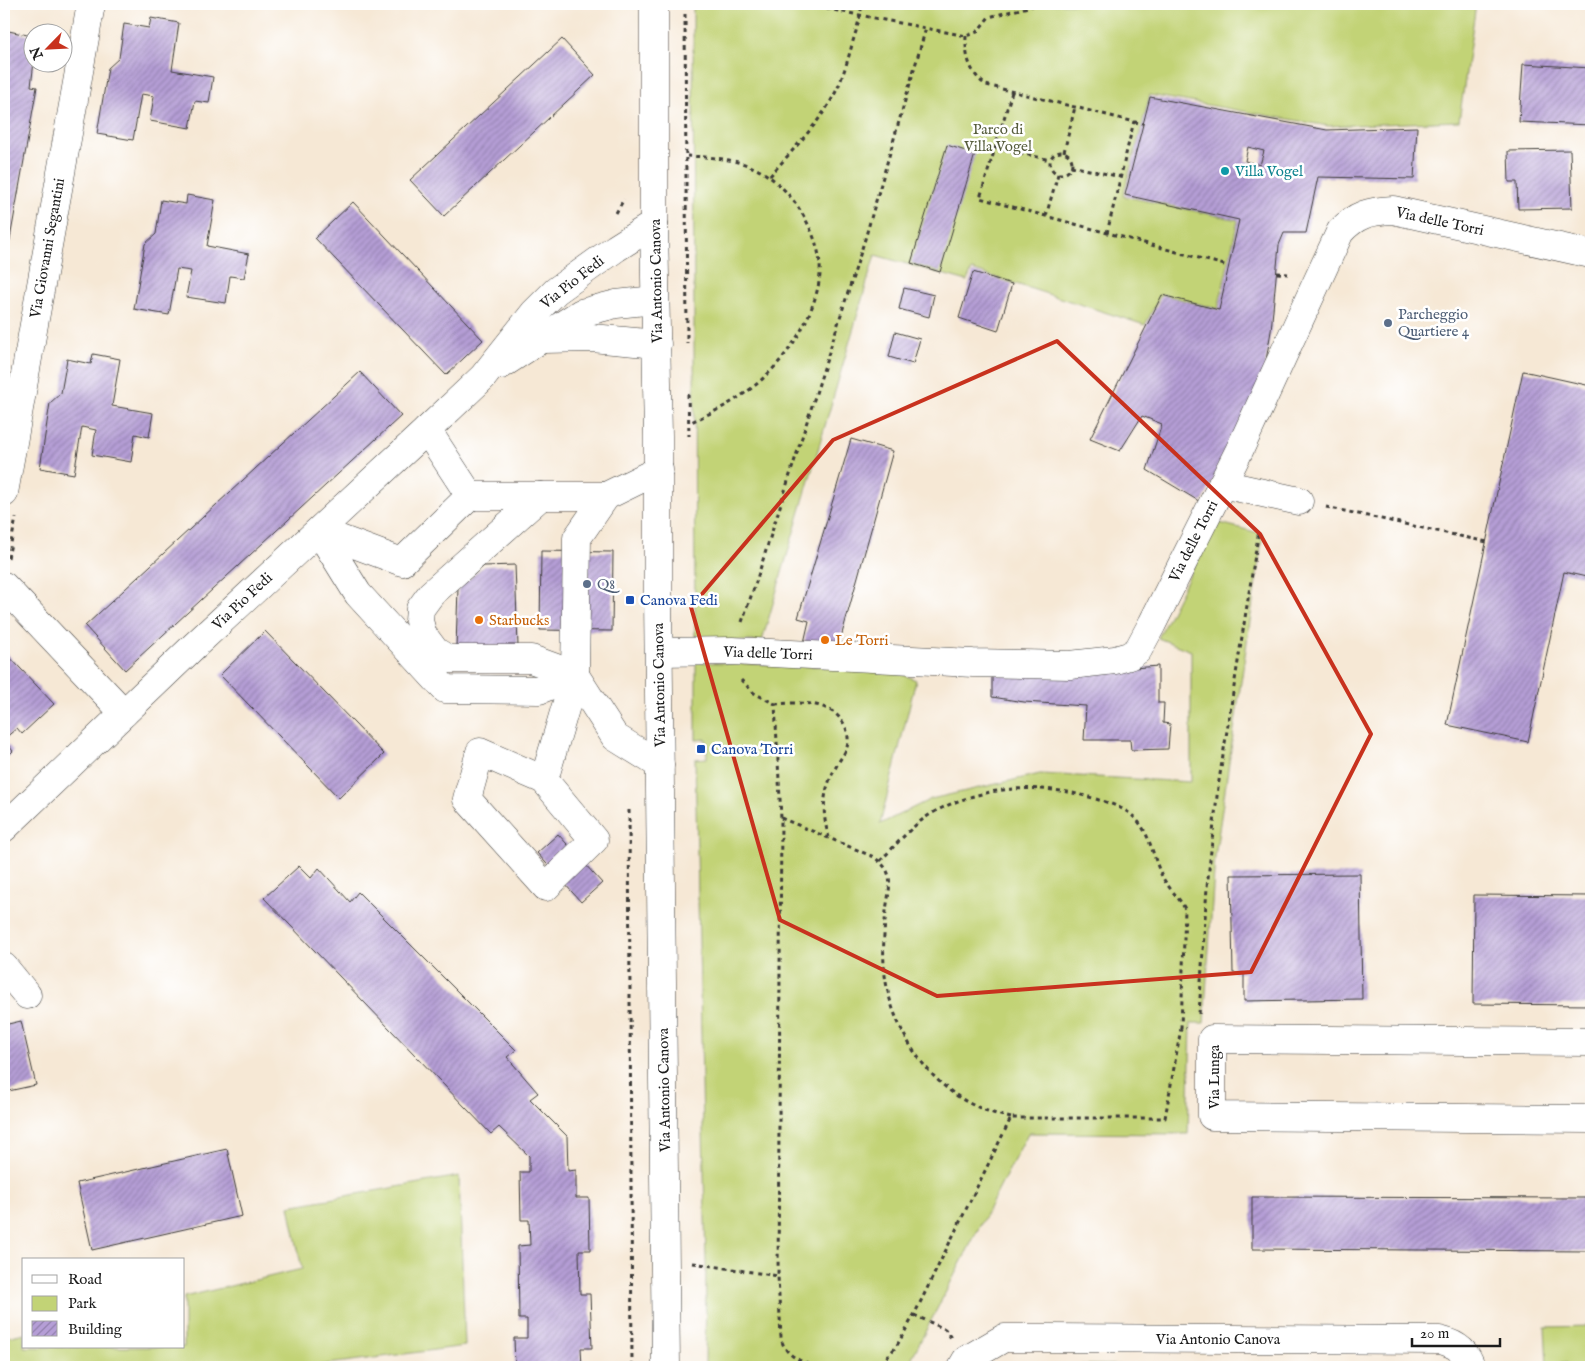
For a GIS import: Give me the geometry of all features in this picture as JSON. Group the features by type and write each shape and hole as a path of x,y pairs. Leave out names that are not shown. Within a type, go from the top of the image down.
{"street":[{"name":"Via Giovanni Segantini","path":"10,504 91,4"},
{"name":"Via Antonio Canova","path":"654,4 654,224 659,470 666,1367"},
{"name":"Via delle Torri","path":"659,652 732,651 973,663 1064,665 1124,658 1138,650 1222,484 1340,232 1350,221 1370,213 1394,210 1591,254"},
{"name":"Via Pio Fedi","path":"4,828 483,377 534,313 556,291 616,248 654,224"},
{"name":"Via Pio Fedi","path":"483,377 544,338 561,324 581,313 616,304 655,300"},
{"path":"544,338 592,338 657,344"},
{"path":"427,430 470,496"},
{"path":"319,531 402,562 470,496 606,496 659,470"},
{"path":"1222,484 1299,501"},
{"path":"542,496 431,594 420,609 419,622 423,635 434,651 448,659 531,658 576,675 614,737 660,765"},
{"path":"544,780 576,675 577,538 606,496"},
{"path":"319,531 358,594 445,689 538,690 576,675"},
{"path":"5,575 124,713"},
{"path":"480,752 544,780 594,840 546,887 467,800 480,752"},
{"path":"4,967 27,995"},
{"name":"Via Lunga","path":"1591,1042 1205,1035 1212,1116 1591,1119"},
{"name":"Via Antonio Canova","path":"964,1364 1004,1338 1440,1340 1460,1348 1467,1356 1471,1367"}],"path":[{"path":"803,4 966,36 977,32 989,17 1040,4"},
{"path":"770,176 802,139 834,95 846,66 861,14 862,4"},
{"path":"829,838 824,819 824,806 830,778 847,747 848,739 845,725 830,710 819,705 798,703 775,704 754,693 737,672 732,651 755,586 865,239 926,28"},
{"path":"966,36 968,61 978,80 986,85 1143,124"},
{"path":"1012,92 980,198 1228,266"},
{"path":"1064,152 1075,107"},
{"path":"1107,233 1134,121"},
{"path":"996,147 1050,160"},
{"path":"1064,152 1071,158 1072,166 1068,172 1058,174 1051,169 1050,160 1055,153 1064,152"},
{"path":"654,156 716,157 753,167 770,176 788,193 811,228 819,255 820,281 810,312 780,362 741,396 720,409 658,436"},
{"path":"1072,166 1121,177"},
{"path":"1046,216 1058,174"},
{"path":"1299,501 1487,542"},
{"path":"5,575 10,504"},
{"path":"1181,1028 1190,1028 1205,1035 1207,887 1218,787 1259,530"},
{"path":"775,704 781,818 778,1276 781,1338 784,1348 793,1358 815,1367"},
{"path":"781,818 874,857 884,864 889,878 884,927 885,979 888,993 906,1037 927,1067 949,1090 980,1108 1011,1118 1165,1118 1181,1028 1186,908 1164,881 1150,844 1137,820 1122,808 1081,794 1052,789 1016,788 975,796 939,809 922,820 880,861"},
{"path":"629,805 632,1367"},
{"path":"874,1367 883,1361 896,1347 914,1315 1011,1118"},
{"path":"666,1259 778,1276"},
{"path":"914,1315 945,1329 964,1364"}],"highlighted area":[{"path":"1057,341 1260,534 1371,734 1251,972 937,996 780,920 691,607 833,440"}],"green space":[{"name":"Parco di Villa Vogel","path":"693,4 1476,4 1459,121 1328,126 1150,95 1123,196 1238,220 1218,309 1161,294 1145,325 972,270 967,281 875,255 762,641 695,641"},
{"path":"1216,522 1263,534 1215,857 1204,1023 1191,1023 1188,1134 1028,1133 907,1367 705,1367 706,1265 695,759 707,758 706,739 696,740 696,662 889,669 916,680 880,824 931,799 1040,774 1191,782 1191,651 1158,638"},
{"path":"459,1176 465,1346 306,1367 4,1367 4,1338 22,1334 22,1348 185,1348 185,1297 302,1269 289,1206"},
{"path":"1591,1326 1591,1367 1566,1367 1566,1363 1547,1365 1545,1327"},
{"path":"1072,1365 1340,1366 1340,1367 1072,1367"}],"building":[{"path":"151,18 179,23 172,70 213,77 209,103 195,101 190,128 150,121 154,96 141,94 133,140 97,134 108,68 119,58 124,24 149,28"},
{"path":"4,30 22,34 22,72 33,72 31,86 37,87 5,267"},
{"path":"562,39 595,75 444,216 410,180"},
{"path":"1523,64 1591,68 1591,125 1519,122"},
{"path":"1150,97 1327,130 1417,127 1414,179 1318,177 1306,233 1284,233 1279,245 1271,331 1262,384 1202,503 1147,470 1162,424 1142,416 1120,451 1090,439 1162,295 1219,310 1239,220 1125,195","holes":["1248,147 1264,151 1260,165 1245,161"]},
{"path":"947,145 975,154 940,272 911,263"},
{"path":"1570,150 1572,208 1518,209 1517,182 1509,182 1508,151"},
{"path":"187,195 215,200 207,246 249,254 244,278 230,276 226,303 186,297 191,271 177,269 169,315 134,309 145,244 156,234 161,200 186,204"},
{"path":"353,202 483,340 446,375 315,238"},
{"path":"973,272 1012,284 998,331 959,318"},
{"path":"904,288 934,295 929,317 899,309"},
{"path":"895,332 920,339 913,364 889,357"},
{"path":"93,354 120,359 112,406 153,413 149,437 135,434 131,462 92,455 96,430 82,427 74,474 40,468 50,403 61,393 67,359 91,364"},
{"path":"1523,371 1591,386 1591,578 1564,572 1528,742 1447,725"},
{"path":"360,372 401,416 125,670 85,626"},
{"path":"851,439 893,451 838,648 803,647 809,621 798,618"},
{"path":"541,551 613,552 612,631 540,630"},
{"path":"515,565 518,646 456,647 458,588 484,566"},
{"path":"265,631 384,754 339,798 220,675"},
{"path":"4,651 54,704 22,734 17,728 4,739"},
{"path":"1158,666 1158,703 1164,703 1163,723 1170,724 1168,749 1131,750 1130,740 1084,740 1086,706 1024,702 992,697 992,674 1075,673"},
{"path":"4,740 13,751 4,760"},
{"path":"558,834 602,883 581,902 537,853"},
{"path":"299,866 311,878 319,868 350,902 358,892 516,1050 507,1057 538,1093 530,1099 567,1136 568,1171 576,1170 576,1198 589,1198 590,1250 579,1250 580,1294 590,1294 592,1348 581,1348 582,1367 515,1367 514,1338 527,1338 527,1319 519,1319 518,1246 530,1245 529,1220 521,1220 520,1172 529,1172 529,1156 499,1127 491,1134 264,898"},
{"path":"1360,874 1362,999 1244,1001 1244,973 1233,973 1231,875"},
{"path":"1474,895 1591,896 1591,1005 1473,1004"},
{"path":"21,1021 36,1085 4,1092 4,1025"},
{"path":"227,1149 242,1216 92,1250 77,1183"},
{"path":"1252,1197 1591,1198 1591,1251 1252,1249"}],"place":[{"name":"Villa Vogel","path":"1225,171"},
{"name":"Parcheggio Quartiere 4","path":"1388,323"},
{"name":"Q8","path":"587,584"},
{"name":"Canova Fedi","path":"630,600"},
{"name":"Starbucks","path":"479,620"},
{"name":"Le Torri","path":"825,640"},
{"name":"Canova Torri","path":"701,749"}]}
